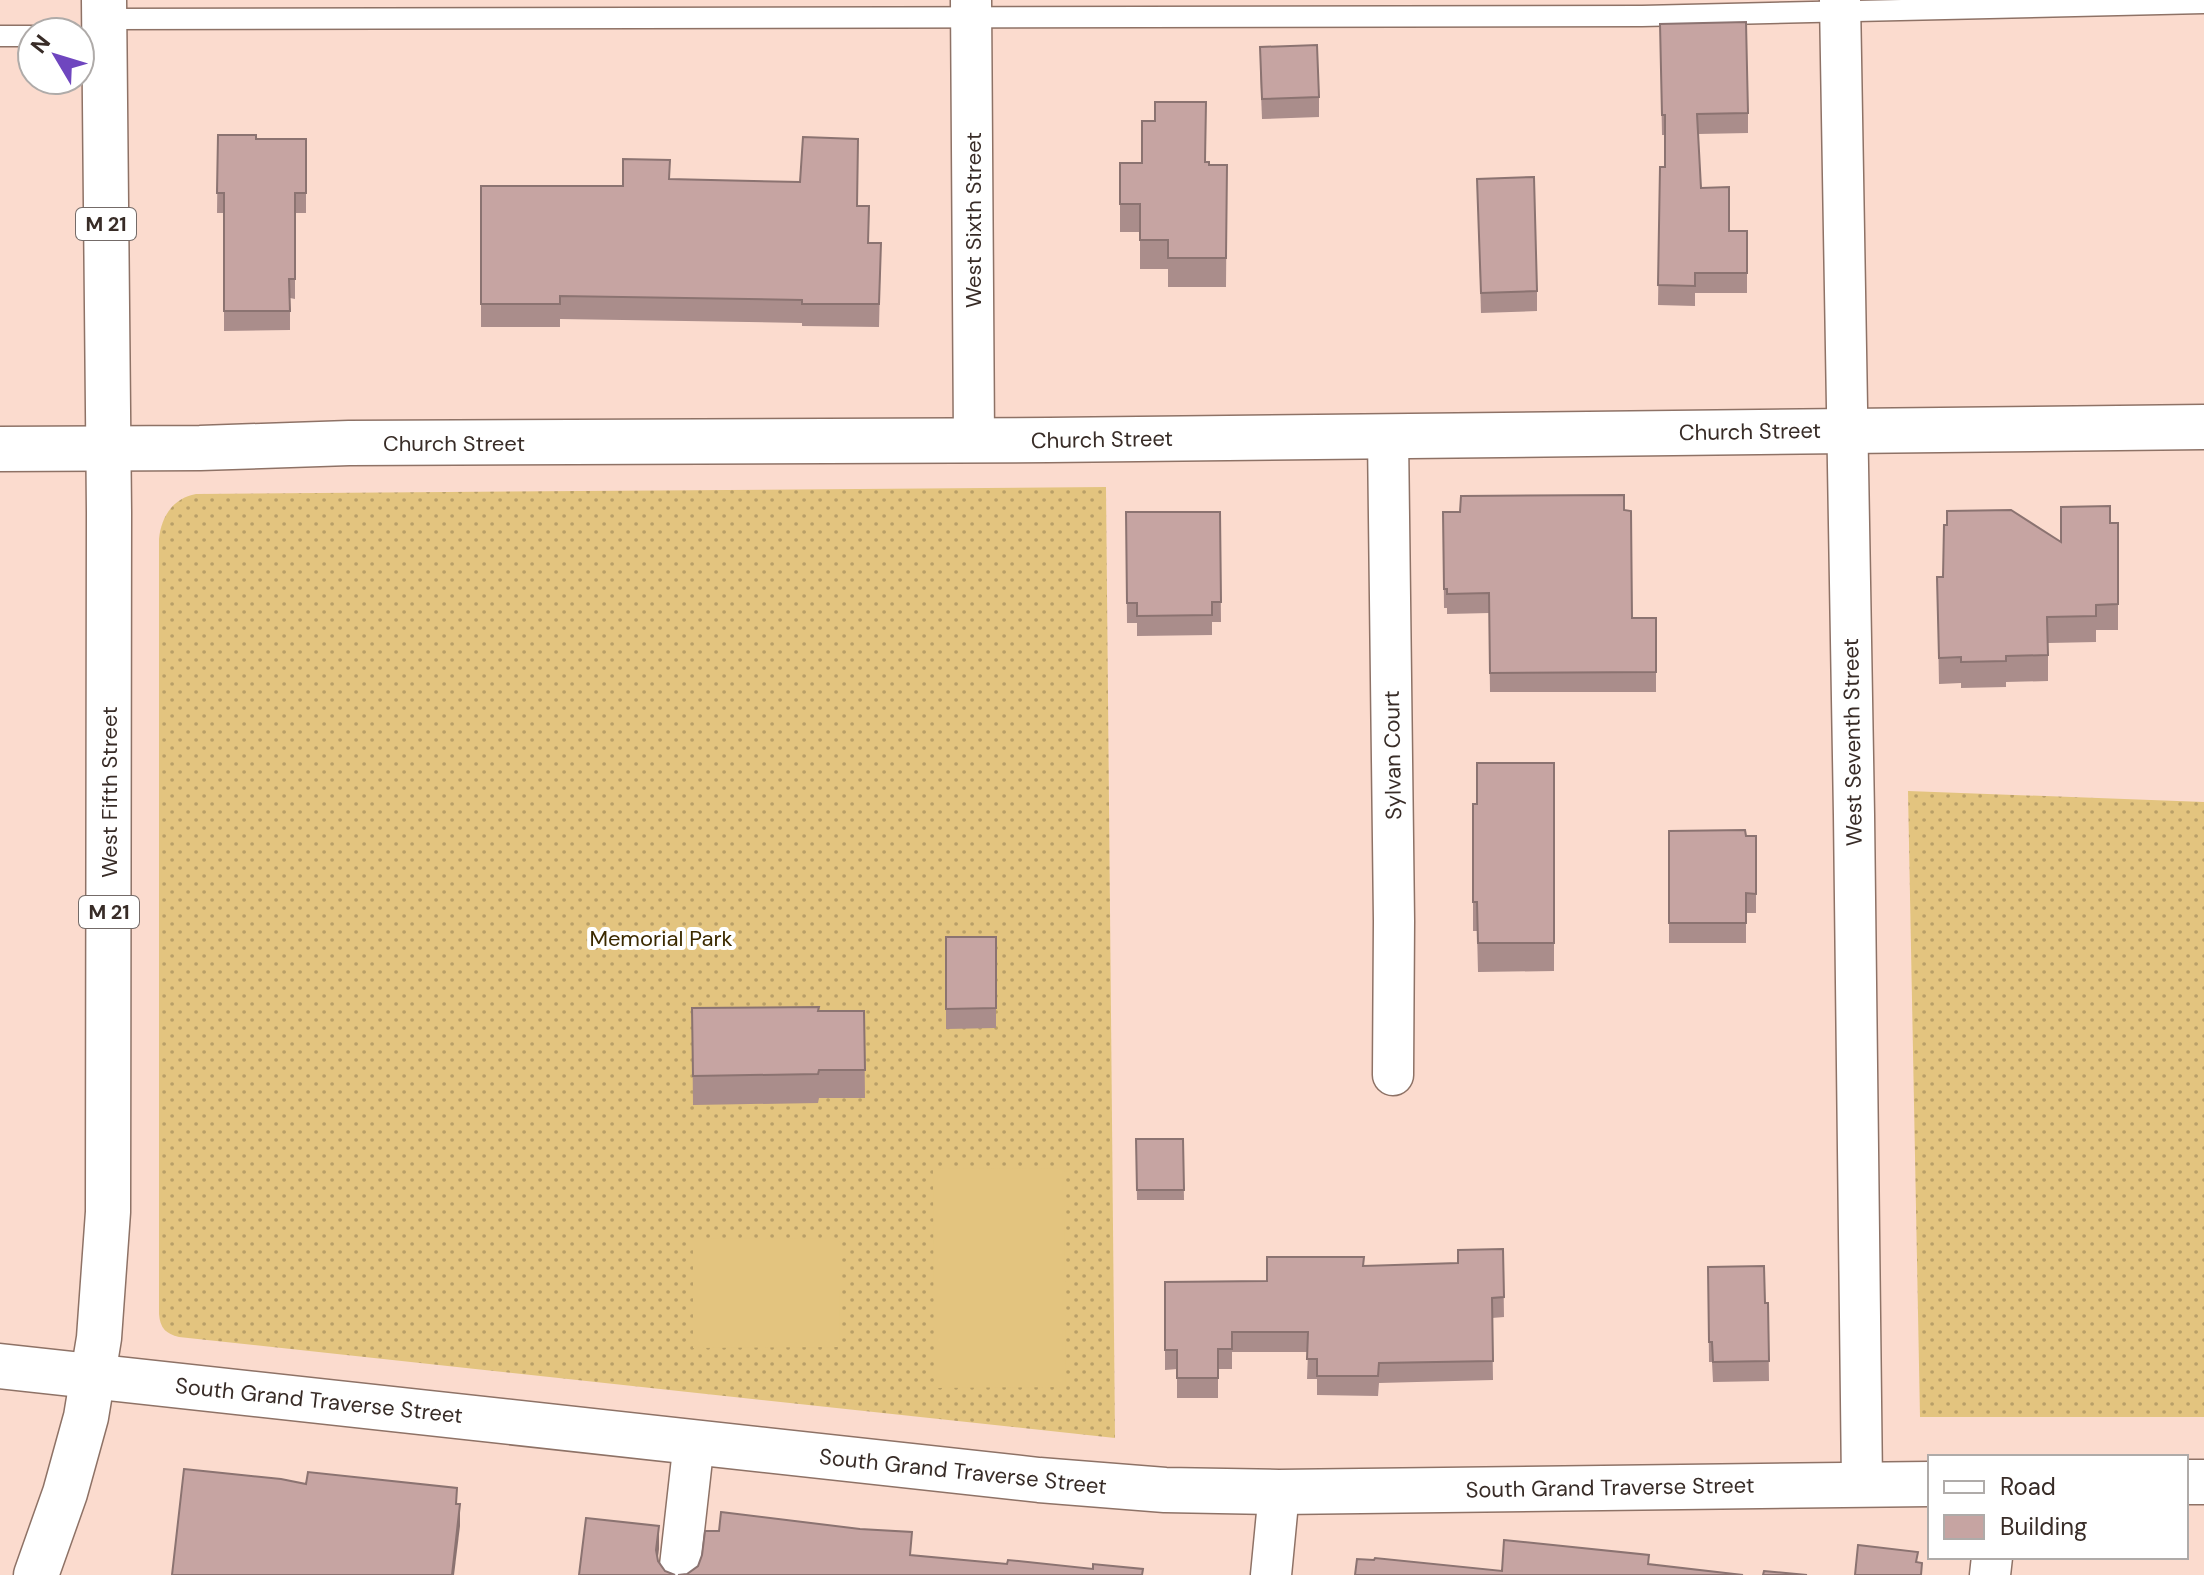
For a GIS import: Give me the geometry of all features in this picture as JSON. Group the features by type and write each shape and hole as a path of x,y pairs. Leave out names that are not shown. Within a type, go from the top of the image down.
{"main road":[{"name":"West Fifth Street","path":"36,1575 72,1472 93,1376 105,1276 109,1198 109,448 98,23"},
{"name":"Church Street","path":"0,449 200,448 349,443 2204,427"},
{"name":"South Grand Traverse Street","path":"0,1366 1089,1485 1165,1490 1279,1492 1928,1484"}],"street":[{"name":"West Seventh Street","path":"1840,6 1862,1484"},
{"name":"West Sixth Street","path":"971,9 974,440"},
{"name":"Sylvan Court","path":"1388,436 1393,1075"},
{"path":"679,1575 694,1441"},
{"path":"1271,1575 1279,1492"}],"lane":[{"path":"98,23 971,9 1642,16 1840,6 2204,3"}],"green space":[{"name":"Memorial Park","path":"1106,487 1115,1438 179,1337 164,1330 159,1314 159,539 162,523 175,504 196,494"},
{"path":"1908,791 2204,802 2204,1417 1920,1417"},
{"path":"1064,1168 1066,1387 934,1388 933,1169"},
{"path":"839,1238 840,1347 693,1348 693,1239"}],"building":[{"path":"1746,22 1748,113 1697,114 1701,188 1729,187 1729,231 1747,231 1747,273 1695,273 1695,286 1658,285 1660,167 1665,167 1660,24"},
{"path":"1317,45 1319,97 1262,99 1260,47"},
{"path":"1155,102 1206,102 1205,162 1209,165 1227,165 1226,258 1168,258 1168,240 1140,240 1140,204 1120,204 1120,163 1142,163 1142,121 1155,121"},
{"path":"218,135 306,139 306,193 295,193 295,279 289,279 290,311 224,311 224,193 217,193"},
{"path":"803,137 858,139 857,206 869,206 868,243 881,243 879,304 560,296 560,304 481,304 481,186 623,186 623,159 670,160 669,179 800,182"},
{"path":"1534,177 1537,291 1481,293 1477,179"},
{"path":"1624,495 1624,510 1631,511 1632,618 1656,618 1656,672 1490,673 1489,593 1447,594 1447,589 1444,589 1443,512 1460,512 1461,496"},
{"path":"2110,506 2110,523 2118,523 2118,604 2096,605 2096,616 2047,617 2048,655 2006,656 2006,661 1961,662 1961,657 1939,658 1937,577 1943,577 1947,511 2011,510 2061,542 2061,507"},
{"path":"1126,512 1220,512 1221,602 1212,602 1212,615 1137,616 1137,603 1127,603"},
{"path":"1477,763 1554,763 1554,943 1478,943 1477,902 1473,902 1473,804 1477,804"},
{"path":"1745,830 1746,836 1756,836 1756,894 1746,893 1746,923 1669,923 1669,831"},
{"path":"946,937 996,937 996,1008 946,1009"},
{"path":"819,1007 818,1011 864,1011 865,1070 693,1076 692,1008"},
{"path":"1136,1139 1183,1139 1184,1190 1137,1190"},
{"path":"1503,1249 1504,1297 1492,1298 1493,1361 1379,1363 1378,1376 1317,1376 1317,1359 1307,1359 1308,1332 1232,1332 1232,1349 1218,1349 1218,1378 1177,1378 1177,1350 1165,1350 1165,1282 1267,1281 1267,1257 1364,1257 1363,1266 1458,1263 1458,1250"},
{"path":"1764,1266 1769,1361 1713,1362 1712,1342 1709,1342 1708,1267"},
{"path":"184,1469 306,1484 308,1472 457,1488 456,1504 460,1504 452,1575 172,1575"},
{"path":"721,1512 860,1529 912,1532 910,1555 1007,1564 1008,1560 1093,1569 1093,1564 1143,1569 1142,1575 678,1575 687,1574 698,1566 705,1531 719,1531"},
{"path":"586,1518 659,1526 658,1561 665,1571 675,1575 579,1575"},
{"path":"1504,1540 1649,1555 1648,1564 1743,1575 1355,1575 1357,1559 1375,1558 1502,1571"},
{"path":"1858,1545 1918,1552 1916,1562 1922,1563 1921,1575 1855,1575"},
{"path":"1764,1571 1807,1575 1763,1575"}]}
